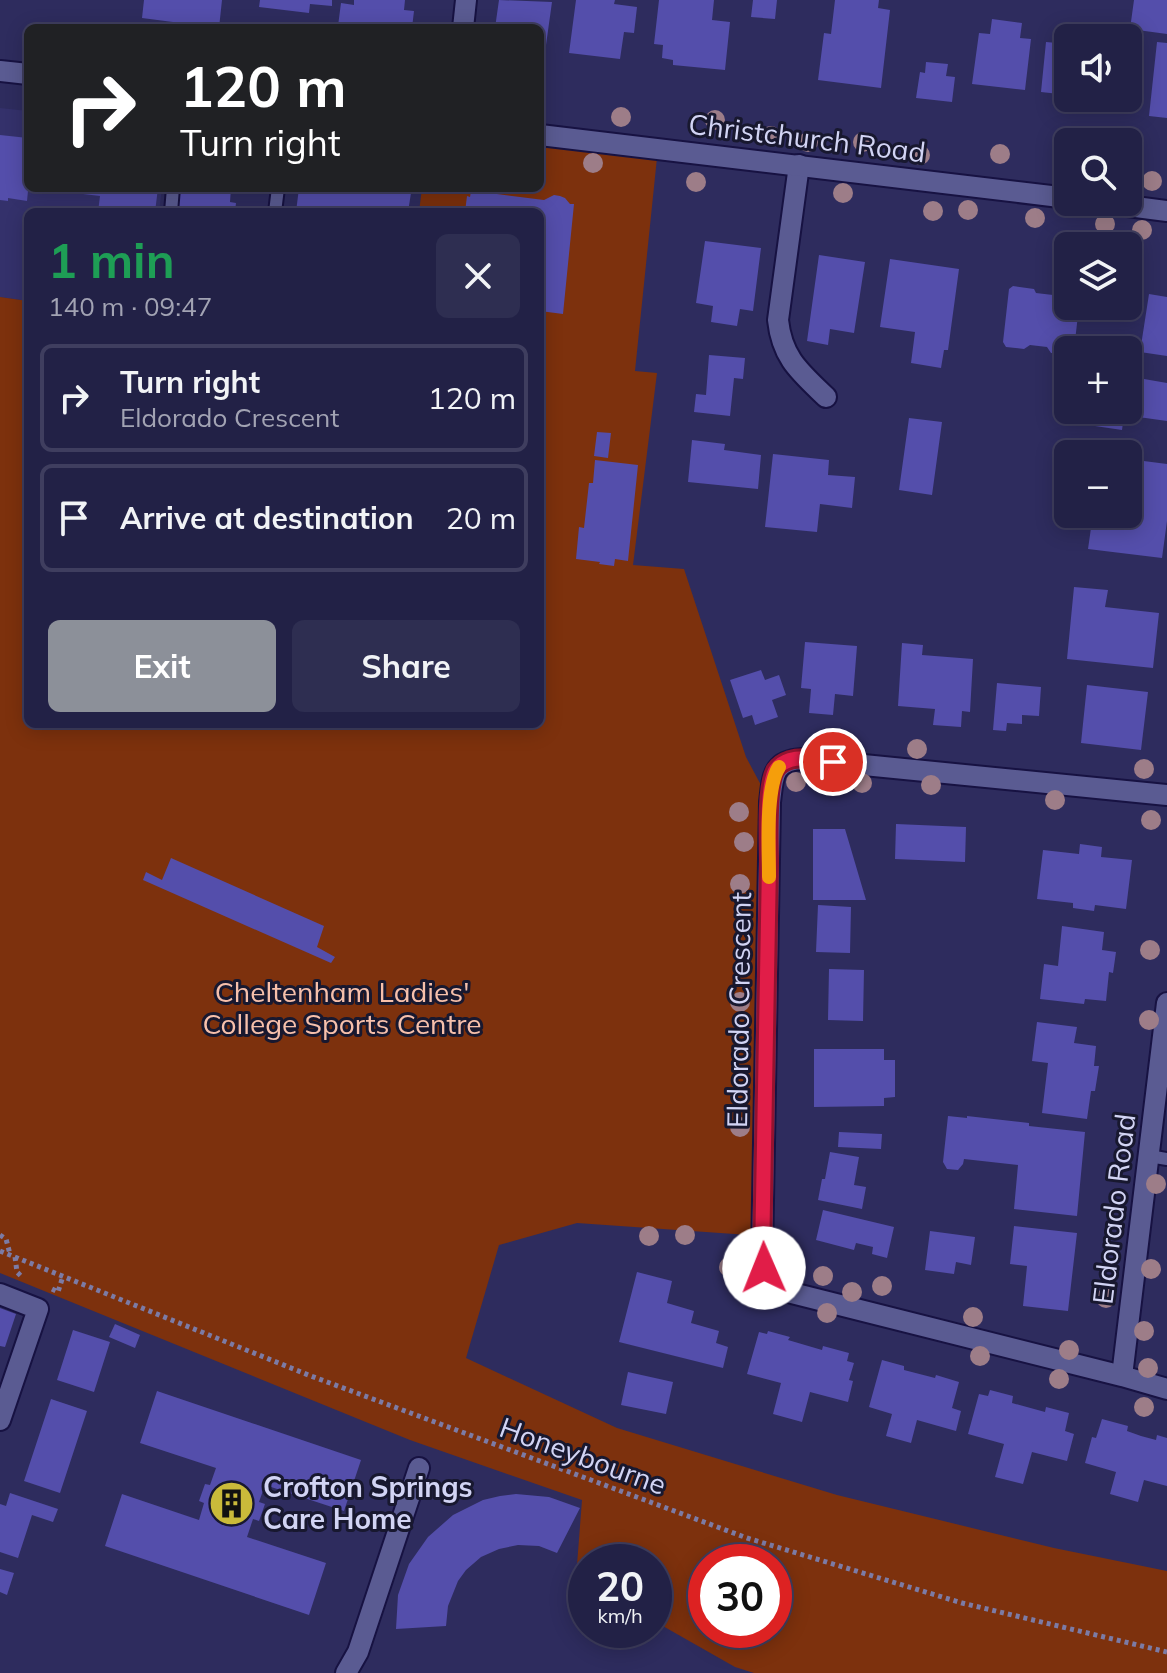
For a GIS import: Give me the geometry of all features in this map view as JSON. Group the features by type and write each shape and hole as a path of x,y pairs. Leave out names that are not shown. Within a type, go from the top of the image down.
{"street":[{"path":"463,24 466,0"},
{"path":"0,71 24,74"},
{"name":"Christchurch Road","path":"544,135 1054,196"},
{"path":"799,165 778,320 784,350 790,360 826,397"},
{"path":"1142,208 1167,211"},
{"name":"Eldorado Crescent","path":"1122,1376 792,1293 775,1285 769,1278 762,1257 770,802 776,770 791,759 1167,795"},
{"name":"Eldorado Road","path":"1122,1376 1158,1158 1167,1003"},
{"path":"0,1294 38,1309 0,1420"},
{"path":"1122,1376 1167,1389"},
{"path":"346,1673 358,1652 419,1468"}],"path":[{"path":"0,1235 6,1239 17,1272 23,1278"},
{"name":"Honeybourne","path":"0,1251 311,1376 747,1538 962,1603 1167,1652"},
{"path":"58,1292 63,1276"}],"shaded area":[{"path":"0,108 24,111 24,192 162,192 160,208 24,208 24,300 0,297"}],"green space":[{"name":"Cheltenham Ladies' College Sports Centre","path":"544,135 658,148 635,371 657,373 633,565 684,569 746,757 770,802 763,1236 577,1223 499,1245 466,1358 617,1428 837,1495 1054,1548 1167,1571 1167,1673 754,1673 735,1667 702,1648 792,1648 792,1544 688,1544 688,1640 672,1631 672,1544 579,1544 582,1500 410,1440 0,1273 0,297 24,300 24,728 544,728 544,208 420,208 422,192 544,192"}],"building":[{"path":"144,0 222,0 219,24 188,24 142,18"},
{"path":"260,0 332,0 332,6 310,4 309,13 259,7"},
{"path":"354,0 405,0 404,10 414,11 412,24 338,24 341,3 354,5"},
{"path":"499,0 552,2 546,45 544,24 496,24"},
{"path":"576,0 615,0 614,4 637,7 634,33 624,32 620,59 569,53"},
{"path":"659,0 714,0 712,20 730,22 725,70 673,65 673,60 662,58 663,45 654,44"},
{"path":"753,0 777,0 775,19 751,17"},
{"path":"835,0 879,0 878,8 890,10 881,88 818,80 824,33 831,34"},
{"path":"1134,0 1167,0 1167,34 1142,31 1142,24 1131,24"},
{"path":"992,19 1022,23 1020,38 1031,39 1025,90 972,84 979,33 990,34"},
{"path":"1046,42 1054,43 1054,93 1041,92"},
{"path":"1157,42 1167,43 1167,118 1149,116"},
{"path":"926,62 948,64 946,76 955,77 952,102 916,98 920,72 925,73"},
{"path":"0,135 24,138 24,192 28,192 27,201 0,200"},
{"path":"66,192 158,192 156,208 98,208 100,196"},
{"path":"176,192 231,192 230,202 236,203 235,208 174,208"},
{"path":"298,192 411,193 409,208 296,208"},
{"path":"471,192 494,192 544,200 554,195 574,204 563,314 544,312 544,208 466,208 467,196 470,197"},
{"path":"705,241 761,248 753,311 740,309 737,326 711,322 713,306 696,303"},
{"path":"819,255 865,262 854,333 830,329 828,345 807,341"},
{"path":"890,259 959,269 948,350 944,350 941,368 911,363 915,332 880,327"},
{"path":"1013,286 1054,294 1054,320 1077,320 1076,336 1054,336 1054,353 1047,347 1006,347 1003,342 1009,289"},
{"path":"1149,294 1167,297 1167,356 1142,352"},
{"path":"709,355 745,358 743,379 734,378 730,416 694,412 696,394 706,395"},
{"path":"1144,379 1167,383 1167,421 1142,418"},
{"path":"909,418 942,422 932,495 899,490"},
{"path":"1095,424 1123,424 1122,430"},
{"path":"597,432 611,433 608,458 594,456"},
{"path":"692,440 725,444 724,450 761,455 758,489 688,482"},
{"path":"773,454 829,460 828,475 855,477 852,508 820,504 817,532 765,527"},
{"path":"595,460 638,465 628,561 615,559 614,566 576,559 579,527 584,528"},
{"path":"1142,461 1167,464 1167,521 1162,558 1088,549 1091,528 1142,528"},
{"path":"1074,587 1108,590 1105,607 1159,613 1153,668 1067,659"},
{"path":"805,642 857,646 853,696 835,694 833,715 809,713 811,689 801,688"},
{"path":"902,643 923,645 922,655 973,659 970,712 962,711 961,727 933,725 935,709 898,706"},
{"path":"761,670 765,680 779,675 786,695 772,700 778,717 755,725 752,715 743,718 730,680"},
{"path":"997,683 1041,687 1039,716 1022,715 1022,724 1007,723 1006,731 993,730"},
{"path":"1087,685 1148,692 1141,750 1081,743"},
{"path":"896,824 966,827 965,862 895,859"},
{"path":"813,829 845,829 866,900 813,900"},
{"path":"1080,844 1102,847 1101,857 1132,860 1126,909 1095,905 1094,911 1073,908 1073,903 1037,899 1043,850 1079,854"},
{"path":"171,858 324,926 317,947 335,957 331,963 143,880 146,872 162,880"},
{"path":"818,905 851,907 850,953 816,952"},
{"path":"1062,926 1104,932 1102,950 1116,952 1113,973 1109,972 1106,1001 1085,999 1084,1004 1040,999 1044,964 1058,966"},
{"path":"829,969 864,970 863,1021 828,1020"},
{"path":"1037,1022 1077,1027 1074,1043 1096,1046 1094,1066 1099,1066 1087,1119 1042,1113 1048,1063 1032,1061"},
{"path":"814,1049 884,1049 884,1060 895,1060 895,1097 884,1098 884,1106 814,1107"},
{"path":"948,1116 1029,1123 1029,1126 1085,1132 1077,1216 1014,1209 1018,1165 964,1159 958,1170 947,1169 943,1162"},
{"path":"839,1132 882,1134 881,1149 838,1147"},
{"path":"830,1152 859,1157 854,1185 866,1187 862,1209 818,1200"},
{"path":"823,1210 894,1227 887,1258 872,1254 873,1247 856,1243 854,1250 816,1240"},
{"path":"1014,1226 1077,1233 1068,1311 1023,1306 1027,1266 1010,1264"},
{"path":"930,1231 975,1237 971,1265 956,1262 954,1274 925,1270"},
{"path":"637,1272 672,1281 667,1303 694,1311 691,1323 719,1331 716,1343 728,1347 723,1368 619,1342"},
{"path":"0,1308 16,1314 5,1347 0,1346"},
{"path":"115,1324 140,1335 135,1348 109,1337"},
{"path":"73,1330 110,1342 94,1392 57,1380"},
{"path":"768,1331 822,1350 823,1346 849,1353 847,1361 854,1363 848,1402 810,1392 802,1422 773,1414 781,1383 747,1374 759,1332 767,1334"},
{"path":"882,1360 904,1366 904,1370 959,1382 952,1408 961,1411 956,1431 917,1420 911,1443 886,1436 892,1414 869,1407"},
{"path":"628,1372 673,1382 666,1414 621,1405"},
{"path":"990,1390 1013,1396 1012,1403 1045,1412 1046,1407 1069,1413 1065,1431 1074,1434 1067,1461 1032,1452 1023,1484 995,1477 1004,1444 968,1434 979,1394 988,1396"},
{"name":"Crofton Springs Care Home","path":"157,1391 361,1460 344,1511 265,1485 259,1502 265,1504 259,1521 253,1519 247,1537 326,1563 309,1615 105,1546 122,1494 199,1520 204,1503 199,1501 205,1484 210,1485 216,1468 140,1443"},
{"path":"51,1399 87,1411 60,1493 24,1481"},
{"path":"1102,1419 1128,1426 1127,1431 1141,1436 1156,1440 1157,1435 1167,1438 1167,1486 1144,1480 1138,1502 1110,1494 1116,1472 1085,1463 1092,1437 1096,1438"},
{"path":"10,1493 58,1509 53,1522 32,1515 18,1558 0,1552 0,1504 6,1506"},
{"path":"516,1494 549,1497 580,1508 557,1553 539,1546 518,1545 481,1557 458,1581 448,1606 446,1626 396,1629 398,1595 409,1564 428,1537 453,1515 483,1500"},
{"path":"0,1569 14,1573 7,1595 0,1592"}],"slow traffic":[{"path":"769,877 770,802 773,779 779,767"}],"place":[{"name":"Crofton Springs Care Home","path":"232,1503"}],"route":[{"path":"764,1268 770,802 773,779 782,763 791,759 833,762"}]}
